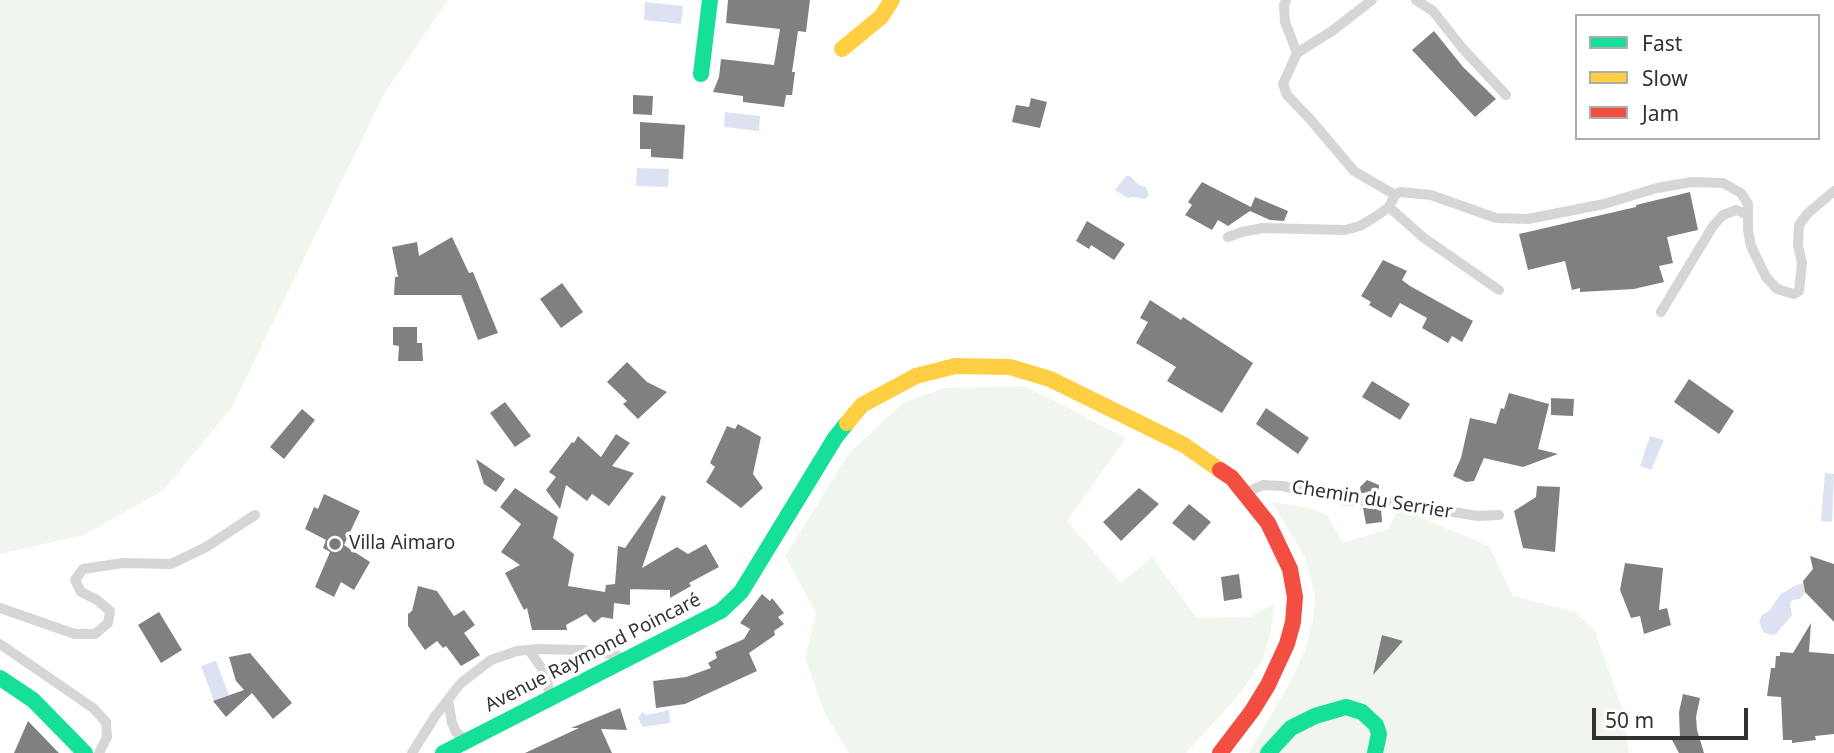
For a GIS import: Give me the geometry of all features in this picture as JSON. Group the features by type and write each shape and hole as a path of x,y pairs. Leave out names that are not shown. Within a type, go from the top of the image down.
{"main road":[{"path":"701,74 710,0"},
{"path":"842,49 881,17 892,0"},
{"name":"Avenue Raymond Poincaré","path":"443,753 710,618 731,603 758,566 804,487 848,421 862,405 895,386 938,370 955,366 991,365 1010,367 1050,379 1184,445 1217,466 1246,493 1268,523 1290,569 1295,597 1293,622 1279,663 1252,711 1220,753"},
{"path":"0,678 33,700 85,753"},
{"path":"1268,753 1291,728 1315,716 1346,708 1363,712 1376,725 1379,734 1375,753"}],"lane":[{"path":"1286,0 1285,22 1297,53"},
{"path":"1372,0 1297,53 1283,84 1287,95 1354,171 1395,195"},
{"path":"1416,0 1433,11 1463,49 1506,95"},
{"path":"1228,237 1263,228 1345,230 1360,226 1389,207 1395,195 1400,192 1431,195 1496,218 1528,219 1604,204 1657,188 1692,182 1710,183 1731,186 1741,193 1748,204 1751,246 1757,264 1777,289 1794,294 1799,290 1802,263 1798,244 1799,225 1807,214 1834,191"},
{"path":"1389,207 1424,238 1499,290"},
{"path":"1661,312 1713,226 1723,215 1736,211 1748,215"},
{"name":"Chemin du Serrier","path":"1246,493 1263,485 1350,501 1379,500 1478,516 1499,515"},
{"path":"0,608 75,634 95,634 108,623 110,611 97,600 80,592 75,580 83,569 123,563 171,564 206,547 255,515"},
{"path":"0,645 93,708 106,722 107,737 99,753"},
{"path":"412,753 448,700 470,675 491,660 505,654 529,650 616,654 624,662"},
{"path":"529,650 547,676 549,699"},
{"path":"448,700 456,732 466,741"}],"shaded area":[{"path":"0,0 448,0 384,94 232,407 164,490 84,535 0,554"},
{"path":"1025,386 1126,438 1067,521 1121,583 1152,557 1197,618 1250,617 1275,603 1263,659 1240,694 1186,753 849,753 825,714 805,657 816,613 785,556 850,452 903,403 944,388"},
{"path":"1272,502 1311,508 1328,516 1343,543 1388,529 1399,509 1489,546 1513,596 1575,612 1595,631 1624,714 1629,753 1249,753 1293,677 1305,650 1313,620 1315,595 1305,558"}],"water":[{"path":"645,2 683,6 681,24 644,20"},
{"path":"725,112 760,116 759,131 724,127"},
{"path":"637,168 669,169 668,187 636,186"},
{"path":"1126,176 1146,187 1149,195 1145,199 1128,198 1115,190"},
{"path":"1650,436 1664,440 1651,470 1640,466"},
{"path":"1825,473 1834,474 1832,522 1821,521"},
{"path":"1803,583 1805,592 1800,599 1790,603 1792,615 1776,634 1763,632 1759,621 1762,615 1769,611 1782,592"},
{"path":"216,661 229,695 214,701 201,666"},
{"path":"669,710 670,723 643,727 638,718 642,712 647,715"}],"building":[{"path":"728,0 810,0 806,32 798,31 792,72 795,72 792,95 786,95 784,107 743,102 743,96 713,92 719,77 721,59 774,65 780,29 726,23"},
{"path":"1434,31 1463,67 1496,99 1475,117 1412,50"},
{"path":"633,95 653,96 652,115 633,114"},
{"path":"1031,98 1047,102 1040,128 1012,122 1016,105 1029,107"},
{"path":"640,122 685,125 683,159 651,157 651,149 640,149"},
{"path":"1202,182 1251,207 1255,197 1288,211 1284,221 1270,220 1250,211 1228,226 1218,220 1212,230 1185,215 1192,205 1188,202"},
{"path":"1690,192 1698,230 1667,237 1673,263 1659,266 1664,282 1634,289 1580,292 1580,288 1572,290 1565,261 1528,270 1519,234"},
{"path":"1087,221 1125,244 1114,260 1091,245 1089,249 1076,241"},
{"path":"452,237 469,273 473,272 498,333 478,340 461,295 394,295 395,277 398,277 392,247 417,242 419,256"},
{"path":"1383,260 1407,271 1402,280 1410,286 1473,321 1462,342 1452,336 1448,343 1422,328 1427,318 1400,303 1391,318 1369,305 1371,302 1361,296"},
{"path":"562,283 583,312 561,328 540,299"},
{"path":"1150,300 1181,320 1183,317 1253,363 1222,413 1167,381 1176,367 1136,343 1148,322 1140,318"},
{"path":"393,327 417,327 417,343 422,343 423,361 398,361 399,346 393,345"},
{"path":"627,362 647,382 667,392 638,419 623,404 627,401 607,382"},
{"path":"1689,379 1734,411 1719,434 1674,402"},
{"path":"1372,381 1410,404 1400,420 1362,397"},
{"path":"1509,393 1549,404 1538,449 1558,454 1523,467 1484,458 1474,481 1466,482 1453,476 1461,458 1470,418 1496,424"},
{"path":"1551,398 1574,399 1573,416 1551,415"},
{"path":"505,402 531,436 515,447 490,413"},
{"path":"1266,408 1309,438 1298,454 1256,424"},
{"path":"302,409 315,420 284,459 270,447"},
{"path":"738,424 761,437 753,474 763,488 741,508 706,482 715,467 710,463 727,426 735,429"},
{"path":"616,434 630,443 612,466 634,473 609,506 592,494 587,501 566,485 560,509 546,490 556,477 549,472 578,436 601,457"},
{"path":"476,459 505,479 496,492 484,484"},
{"path":"1367,480 1379,485 1379,492 1361,493 1360,487"},
{"path":"1537,486 1560,487 1555,552 1523,548 1514,511 1536,497"},
{"path":"515,488 558,517 553,538 574,554 568,586 605,592 606,585 615,584 618,546 625,548 662,495 666,497 642,568 677,547 688,554 706,544 719,567 689,583 691,586 670,598 670,590 630,589 630,605 614,603 613,619 602,617 594,623 586,614 566,625 567,630 532,630 527,608 524,610 505,573 520,565 501,552 521,524 500,507"},
{"path":"1139,488 1159,504 1121,541 1103,522"},
{"name":"Villa Aimaro","path":"324,494 360,511 344,545 370,562 354,590 341,582 334,597 315,587 330,552 323,548 326,540 305,529 314,507 318,509"},
{"path":"1189,504 1211,522 1194,541 1172,523"},
{"path":"1363,508 1381,508 1382,522 1366,524"},
{"path":"1810,556 1834,564 1834,622 1805,592 1803,581 1813,569"},
{"path":"1625,563 1663,568 1659,610 1667,608 1671,625 1644,634 1640,616 1631,618 1620,590"},
{"path":"1239,574 1242,598 1224,601 1221,577"},
{"path":"418,586 437,591 454,616 464,610 475,625 464,633 480,655 461,666 446,646 443,648 437,641 425,650 408,626 408,614 412,611"},
{"path":"762,594 770,601 772,598 784,613 778,617 784,624 774,631 775,635 749,653 757,671 685,704 656,708 653,681 686,677 711,668 708,663 717,658 715,652 744,639 750,629 740,623"},
{"path":"159,612 182,650 161,663 138,625"},
{"path":"1811,623 1809,652 1834,654 1834,734 1792,743 1792,740 1783,740 1781,697 1767,696 1771,668 1775,668 1776,656 1780,656 1780,652 1793,653"},
{"path":"1382,635 1403,641 1373,675"},
{"path":"250,653 292,703 273,719 252,693 226,717 213,701 244,690 236,681 229,657"},
{"path":"1683,694 1700,698 1696,717 1704,753 1679,753 1672,740 1680,738 1679,712"},
{"path":"620,708 627,730 601,729 612,753 525,753 579,728 571,728"},
{"path":"28,721 56,750 59,753 14,753"}],"traffic: fast":[{"path":"701,74 710,0"},
{"path":"443,753 721,611 741,592 835,438 847,423"},
{"path":"0,678 33,700 85,753"},
{"path":"1268,753 1291,728 1315,716 1346,707 1362,712 1376,725 1379,734 1375,753"}],"traffic: slow":[{"path":"842,49 881,17 892,0"},
{"path":"847,423 862,405 916,376 955,366 1010,367 1050,379 1184,445 1220,470"}],"traffic: jam":[{"path":"1220,470 1232,478 1268,523 1290,569 1295,597 1293,622 1287,644 1268,685 1220,753"}],"place":[{"name":"Villa Aimaro","path":"335,544"}]}
